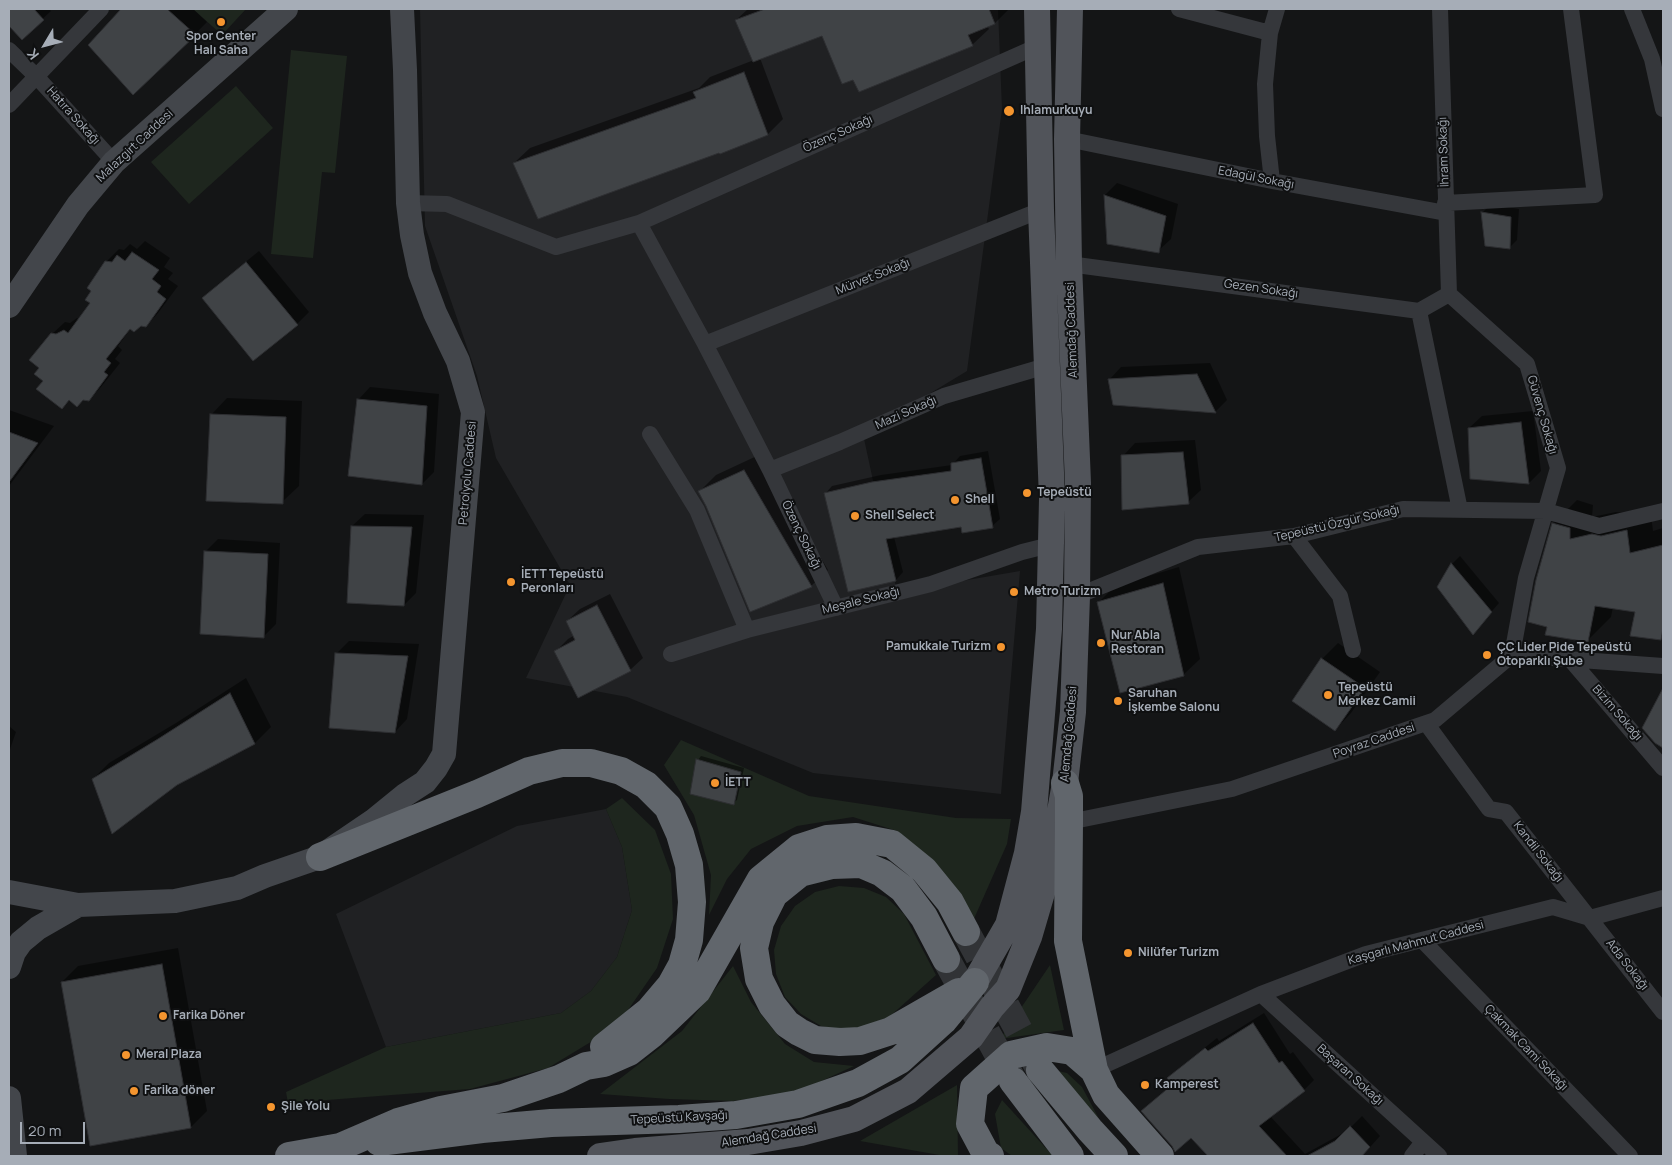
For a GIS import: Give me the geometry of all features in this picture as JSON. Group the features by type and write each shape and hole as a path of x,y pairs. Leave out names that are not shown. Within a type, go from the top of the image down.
{"highway":[{"path":"320,857 477,794 529,770 562,763 591,763 621,770 646,785 668,807 680,834 689,865 692,902 689,940 682,965 670,985 649,1011 601,1050 586,1066"},
{"path":"1065,783 1069,796 1068,941 1094,1070 1106,1095 1160,1156"},
{"path":"289,1156 340,1147 398,1122 441,1110 504,1098 559,1079 586,1066 604,1063 628,1052 652,1034 697,991 761,879 799,848 827,839 856,837 892,844 924,870 950,902 966,932"},
{"path":"946,959 924,917 903,889 882,873 861,864 832,865 800,874 774,894 760,922 754,948 759,979 772,1005 787,1024 815,1040 860,1041 891,1031 976,982"},
{"name":"Tepeüstü Kavşağı","path":"340,1147 482,1128 679,1119 736,1114 798,1104 858,1083 900,1060 943,1021 976,982"},
{"path":"990,1156 986,1154 970,1124 974,1088 1011,1055 1047,1048 1072,1051 1094,1070"},
{"path":"1040,1070 1114,1156"},
{"path":"1013,1081 1070,1156"}],"main road":[{"name":"Malazgirt Caddesi","path":"9,306 78,205 114,162 286,9"},
{"path":"976,982 1008,925 1027,853 1034,812 1049,628 1052,498 1041,210 1037,9"},
{"name":"Alemdağ Caddesi","path":"600,1156 635,1151 748,1142 801,1133 854,1118 908,1091 971,1038 992,1007 1008,989 1029,937 1051,862 1065,783 1073,712 1078,483 1069,264 1067,139 1070,9"},
{"name":"Petrolyolu Caddesi","path":"78,905 175,901 237,888 320,857 373,821 425,782 444,754 473,412 458,362 435,313 420,274 412,235 408,203 399,14"},
{"path":"9,892 78,905"},
{"path":"9,967 14,952 21,942 38,928 78,905"},
{"path":"9,1098 15,1156"}],"street":[{"path":"9,104 101,9"},
{"path":"1179,9 1270,33"},
{"path":"1272,181 1267,136 1265,84 1270,33 1277,9"},
{"name":"İhram Sokağı","path":"1440,9 1449,294"},
{"name":"Edagül Sokağı","path":"1067,139 1272,181 1446,208 1595,195 1571,9"},
{"path":"1632,9 1658,59 1663,109"},
{"name":"Özenç Sokağı","path":"408,203 447,204 556,247 639,223 1038,46"},
{"name":"Hatıra Sokağı","path":"9,50 36,76 114,162"},
{"name":"Mürvet Sokağı","path":"705,344 1041,210"},
{"name":"Özenç Sokağı","path":"639,223 705,344 770,470 836,608"},
{"name":"Gezen Sokağı","path":"1069,264 1419,311"},
{"path":"1449,294 1419,311 1460,510"},
{"name":"Güvenç Sokağı","path":"1449,294 1527,364 1558,468 1526,578 1512,655"},
{"name":"Mazi Sokağı","path":"770,470 840,442 944,396 1046,366"},
{"path":"650,434 697,510 747,630"},
{"name":"Tepeüstü Özgür Sokağı","path":"1077,596 1198,547 1294,536 1403,509 1546,511 1599,526 1663,511"},
{"path":"1294,536 1340,596 1353,650"},
{"name":"Meşale Sokağı","path":"671,654 747,630 931,584 1022,552 1050,545"},
{"path":"1512,655 1663,666"},
{"name":"Poyraz Caddesi","path":"1069,822 1232,789 1435,720 1512,655"},
{"name":"Bizim Sokağı","path":"1570,659 1663,768"},
{"name":"Kandil Sokağı","path":"1426,723 1489,809 1506,812 1590,918"},
{"path":"1590,918 1663,898"},
{"name":"Kaşgarlı Mahmut Caddesi","path":"1094,1070 1260,994 1366,954 1553,907 1590,918"},
{"name":"Ada Sokağı","path":"1590,918 1663,1012"},
{"name":"Çakmak Cami Sokağı","path":"1422,940 1630,1156"},
{"name":"Başaran Sokağı","path":"1260,994 1439,1156"},
{"path":"1412,1156 1423,1142"}],"shaded area":[{"name":"Spor Center Halı Saha","path":"193,9 246,9 222,35"},
{"path":"420,9 998,9 1002,109 967,371 863,434 897,592 1020,571 1001,794 813,773 627,697 526,678 570,585 496,458 477,376 425,226"},
{"path":"291,50 347,56 335,173 322,172 313,258 271,254"},
{"path":"236,86 273,128 189,204 151,162"},
{"path":"681,740 809,796 956,818 1011,819 1007,844 973,921 936,866 897,831 853,817 797,826 751,849 727,879 709,915 711,875 694,815 664,765"},
{"path":"622,798 655,830 671,874 673,919 657,968 617,1026 548,1068 470,1089 288,1103 286,1092 386,1047 561,1013 591,991 617,957 632,910 622,847 606,809"},
{"path":"606,809 622,847 632,910 617,957 591,991 561,1013 386,1047 336,914 517,826"},
{"path":"839,886 864,888 886,897 904,914 936,975 888,1018 867,1028 844,1031 821,1026 801,1014 785,997 776,974 774,950 781,926 795,906 815,892"},
{"path":"1050,965 1064,1030 1000,1039"},
{"path":"733,966 751,1002 785,1044 814,1062 854,1066 798,1092 733,1101 600,1094 682,1031"},
{"path":"1049,1069 1067,1073 1082,1087 1104,1128"},
{"path":"957,1085 958,1156 945,1156 860,1141"},
{"path":"1002,1100 1053,1156 1012,1156 1001,1148 995,1114"}],"building":[{"path":"9,9 34,9 44,20 22,40 9,26"},
{"path":"121,9 167,9 196,35 133,95 88,45"},
{"path":"765,9 989,9 995,24 968,35 973,46 859,92 853,80 842,84 822,36 753,62 735,20"},
{"path":"744,72 768,135 538,219 513,163 696,98 693,92"},
{"path":"1104,195 1166,216 1159,253 1107,244"},
{"path":"1481,212 1511,217 1510,249 1485,246"},
{"path":"132,252 159,270 152,279 161,286 157,292 166,299 146,327 141,326 134,332 130,329 106,359 111,363 104,372 108,375 89,401 83,400 77,407 69,400 62,409 36,389 43,381 34,374 39,368 29,360 51,333 56,334 64,330 68,333 90,303 85,300 91,291 87,288 105,261 112,262 117,255 125,261"},
{"path":"246,262 298,325 253,361 202,298"},
{"path":"1197,374 1216,413 1113,405 1108,379"},
{"path":"357,399 427,406 422,485 348,476"},
{"path":"210,414 286,417 283,504 206,501"},
{"path":"1521,422 1529,484 1470,479 1468,428"},
{"path":"9,432 38,443 9,482"},
{"path":"1183,452 1189,504 1122,510 1121,455"},
{"path":"981,458 993,528 962,533 961,527 886,539 896,581 848,592 824,493 872,482 951,471 951,463"},
{"path":"744,470 812,587 750,612 698,491"},
{"path":"1552,523 1570,528 1570,539 1592,534 1601,536 1627,530 1630,553 1663,545 1663,628 1661,640 1630,636 1635,612 1595,606 1588,642 1545,635 1547,627 1528,622 1536,580"},
{"path":"351,526 412,527 404,606 347,603"},
{"path":"204,551 268,554 264,638 200,634"},
{"path":"1451,563 1492,612 1473,635 1437,587"},
{"path":"1163,583 1184,676 1120,693 1097,602"},
{"path":"597,605 631,671 578,698 554,651 575,640 566,621"},
{"path":"335,653 408,656 395,733 329,728"},
{"name":"Tepeüstü Merkez Camii","path":"1321,658 1365,688 1335,731 1292,701"},
{"path":"1663,688 1663,748 1655,743 1642,728"},
{"path":"230,693 255,744 177,785 112,834 92,779"},
{"name":"İETT","path":"696,759 741,772 734,805 690,794"},
{"name":"Meral Plaza","path":"162,964 191,1128 90,1146 61,982"},
{"path":"1253,1023 1279,1063 1282,1061 1305,1091 1259,1126 1287,1156 1208,1156 1191,1138 1175,1152 1172,1146 1141,1111 1172,1085 1167,1078 1205,1048 1208,1051"},
{"path":"1350,1126 1370,1147 1362,1156 1307,1156 1335,1141"}],"tunnel":[{"path":"966,932 1040,1070"},
{"path":"946,959 1013,1081"}],"place":[{"name":"Spor Center Halı Saha","path":"221,22"},
{"name":"Ihlamurkuyu","path":"1009,111"},
{"name":"Tepeüstü","path":"1027,493"},
{"name":"Shell","path":"955,500"},
{"name":"Shell Select","path":"855,516"},
{"name":"İETT Tepeüstü Peronları","path":"511,582"},
{"name":"Metro Turizm","path":"1014,592"},
{"name":"Nur Abla Restoran","path":"1101,643"},
{"name":"Pamukkale Turizm","path":"1001,647"},
{"name":"ÇC Lider Pide Tepeüstü Otoparklı Şube","path":"1487,655"},
{"name":"Tepeüstü Merkez Camii","path":"1328,695"},
{"name":"Saruhan İşkembe Salonu","path":"1118,701"},
{"name":"İETT","path":"715,783"},
{"name":"Nilüfer Turizm","path":"1128,953"},
{"name":"Farika Döner","path":"163,1016"},
{"name":"Meral Plaza","path":"126,1055"},
{"name":"Kamperest","path":"1145,1085"},
{"name":"Farika döner","path":"134,1091"},
{"name":"Şile Yolu","path":"271,1107"}]}
